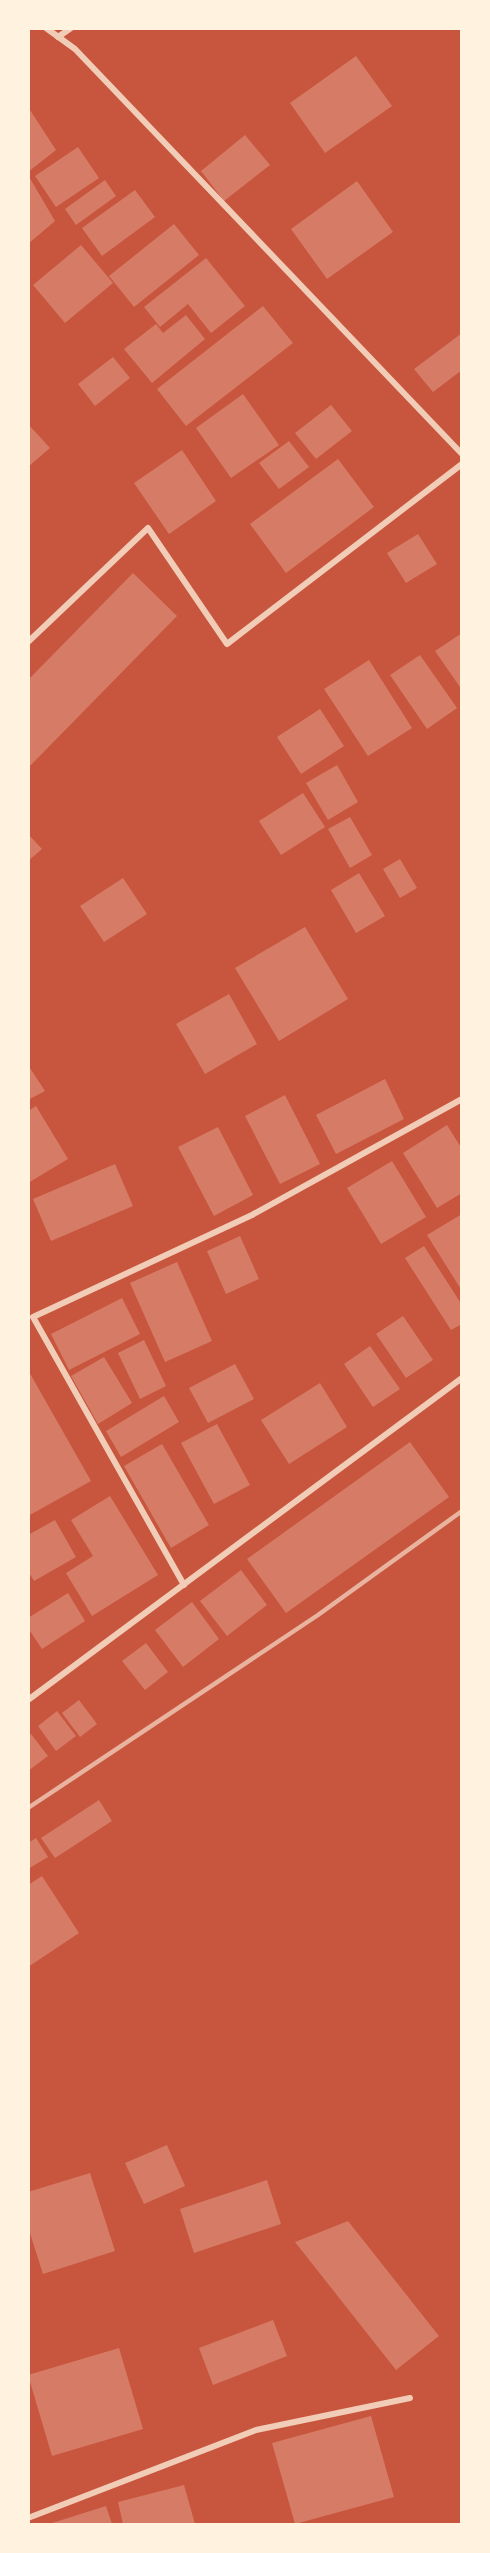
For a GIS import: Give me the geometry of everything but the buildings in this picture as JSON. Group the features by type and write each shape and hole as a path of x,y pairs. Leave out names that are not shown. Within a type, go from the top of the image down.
{"street":[{"path":"46,28 83,57 462,454"},
{"path":"58,36 71,28"},
{"path":"28,642 148,528 226,644 462,464"},
{"path":"184,1585 33,1317 252,1215 462,1099"},
{"path":"28,1700 462,1378"},
{"path":"28,2518 256,2430 410,2398"}],"railway":[{"path":"28,1808 318,1615 462,1511"}]}
